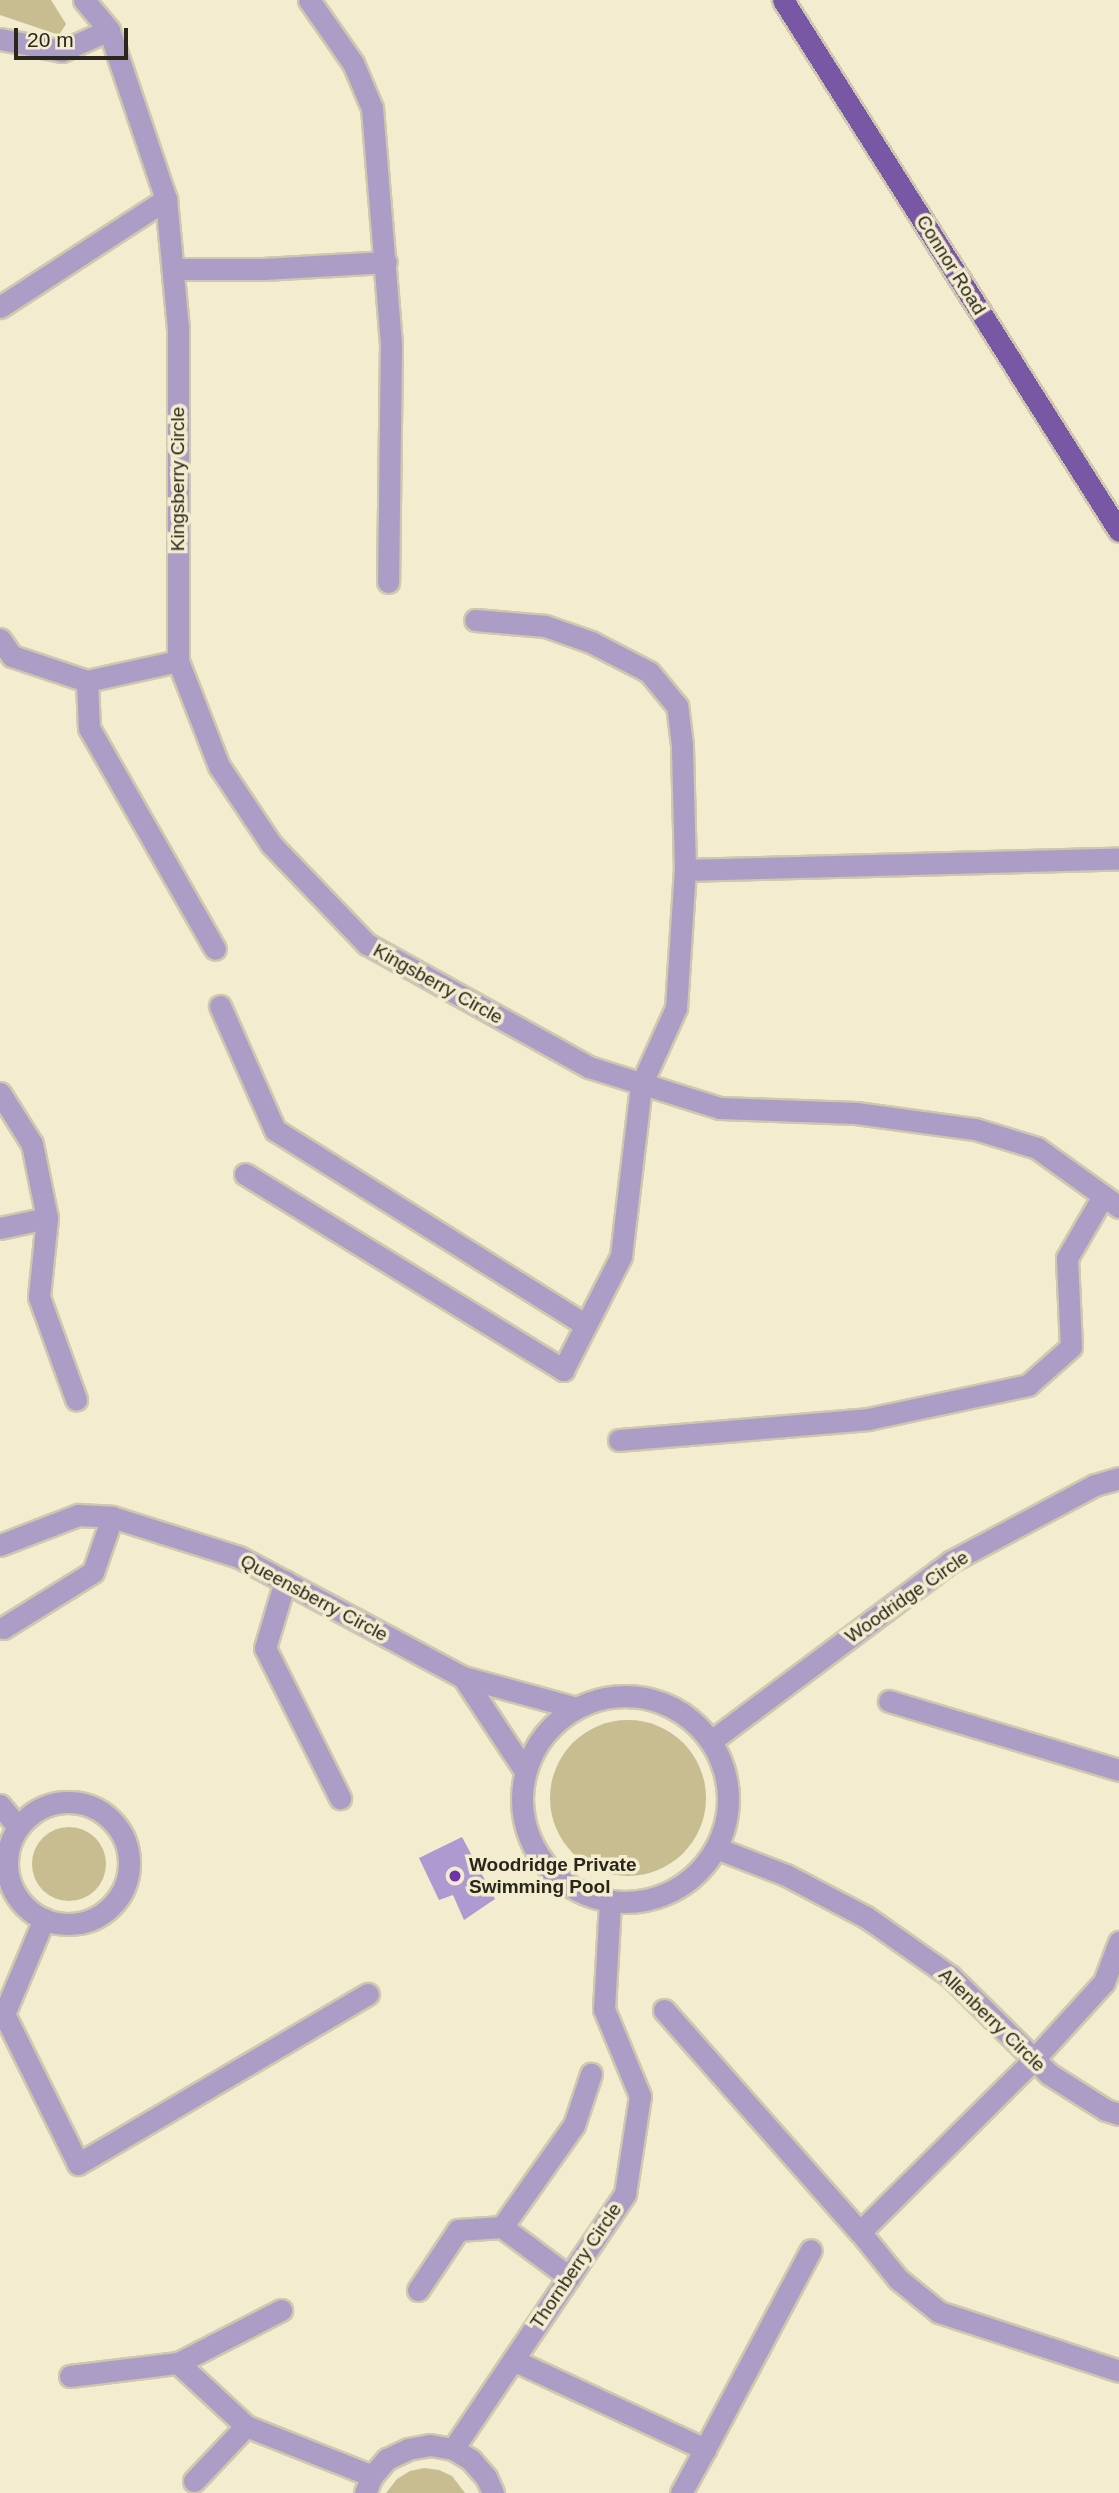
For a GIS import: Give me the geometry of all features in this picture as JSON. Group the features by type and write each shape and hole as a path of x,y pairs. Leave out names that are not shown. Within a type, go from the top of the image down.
{"main road":[{"name":"Connor Road","path":"783,0 1119,531"}],"street":[{"name":"Kingsberry Circle","path":"84,0 109,30 166,200 178,328 178,661 219,766 271,844 367,944 589,1067 640,1086 720,1108 856,1113 975,1129 1037,1148 1111,1202"},
{"path":"309,0 353,63 372,108 391,344 388,582"},
{"path":"0,39 62,51 109,30"},
{"path":"0,307 166,200"},
{"path":"173,269 263,269 386,262"},
{"path":"245,1174 562,1370 621,1256 640,1086 677,1008 685,870 682,745 677,706 649,672 591,642 545,626 475,620"},
{"path":"0,639 12,656 87,681 178,661"},
{"path":"87,681 89,728 215,949"},
{"path":"685,870 1119,859"},
{"path":"220,1006 275,1130 586,1325"},
{"path":"0,1093 32,1144 47,1218 40,1297 76,1399"},
{"path":"619,1440 868,1419 1028,1385 1071,1347 1068,1258 1111,1202"},
{"path":"0,1228 47,1218"},
{"name":"Woodridge Circle","path":"711,1741 950,1562 1095,1485 1119,1478"},
{"name":"Queensberry Circle","path":"0,1545 78,1515 112,1517 239,1557 463,1677 576,1708"},
{"path":"3,1628 93,1572 112,1517"},
{"path":"285,1581 265,1648 340,1798"},
{"name":"Queensberry Circle","path":"463,1677 525,1771"},
{"path":"635,1696 665,1703 690,1719 711,1741 723,1766 729,1794 726,1822 716,1848 697,1873 671,1891 641,1901 610,1901 576,1890 549,1868 530,1839 522,1805 525,1771 536,1745 554,1724 576,1708 605,1698 635,1696"},
{"path":"889,1701 1119,1769"},
{"path":"69,1801 88,1804 106,1814 120,1828 128,1846 130,1866 126,1885 116,1902 101,1916 83,1923 63,1925 44,1919 28,1910 16,1896 9,1880 6,1862 9,1844 31,1813 49,1804 69,1801"},
{"path":"0,1805 18,1828"},
{"name":"Allenberry Circle","path":"716,1848 786,1875 866,1917 950,1976 1049,2074 1106,2110 1119,2113"},
{"name":"Thornberry Circle","path":"453,2449 625,2194 640,2096 604,2009 610,1901"},
{"path":"44,1919 4,2014 78,2164 368,1994"},
{"path":"860,2232 1034,2059 1104,1982 1119,1942"},
{"path":"664,2010 860,2232 898,2279 939,2312 1119,2371"},
{"path":"502,2227 574,2125 591,2074"},
{"path":"418,2290 458,2230 502,2227 569,2277"},
{"path":"681,2493 811,2250"},
{"path":"70,2376 178,2363 281,2310"},
{"path":"513,2360 705,2449"},
{"path":"178,2363 246,2426 369,2485 387,2459 408,2449 430,2445 453,2449 479,2469 493,2493"},
{"path":"194,2481 246,2426"}],"shaded area":[{"path":"0,0 51,0 66,24 59,35 0,15"},
{"path":"628,1720 658,1726 683,1743 700,1768 706,1798 700,1828 683,1853 658,1870 628,1876 598,1870 573,1853 556,1828 550,1798 556,1768 573,1743 598,1726"},
{"path":"62,1827 76,1827 90,1833 100,1843 106,1864 104,1878 90,1895 76,1901 62,1901 48,1895 38,1885 32,1871 32,1857 38,1843 48,1833"},
{"name":"Woodridge Private Swimming Pool","path":"462,1837 495,1899 464,1920 453,1895 439,1900 419,1858"},
{"path":"424,2468 439,2470 452,2476 465,2493 386,2493 397,2479 410,2471"}],"place":[{"name":"Woodridge Private Swimming Pool","path":"455,1876"}]}
